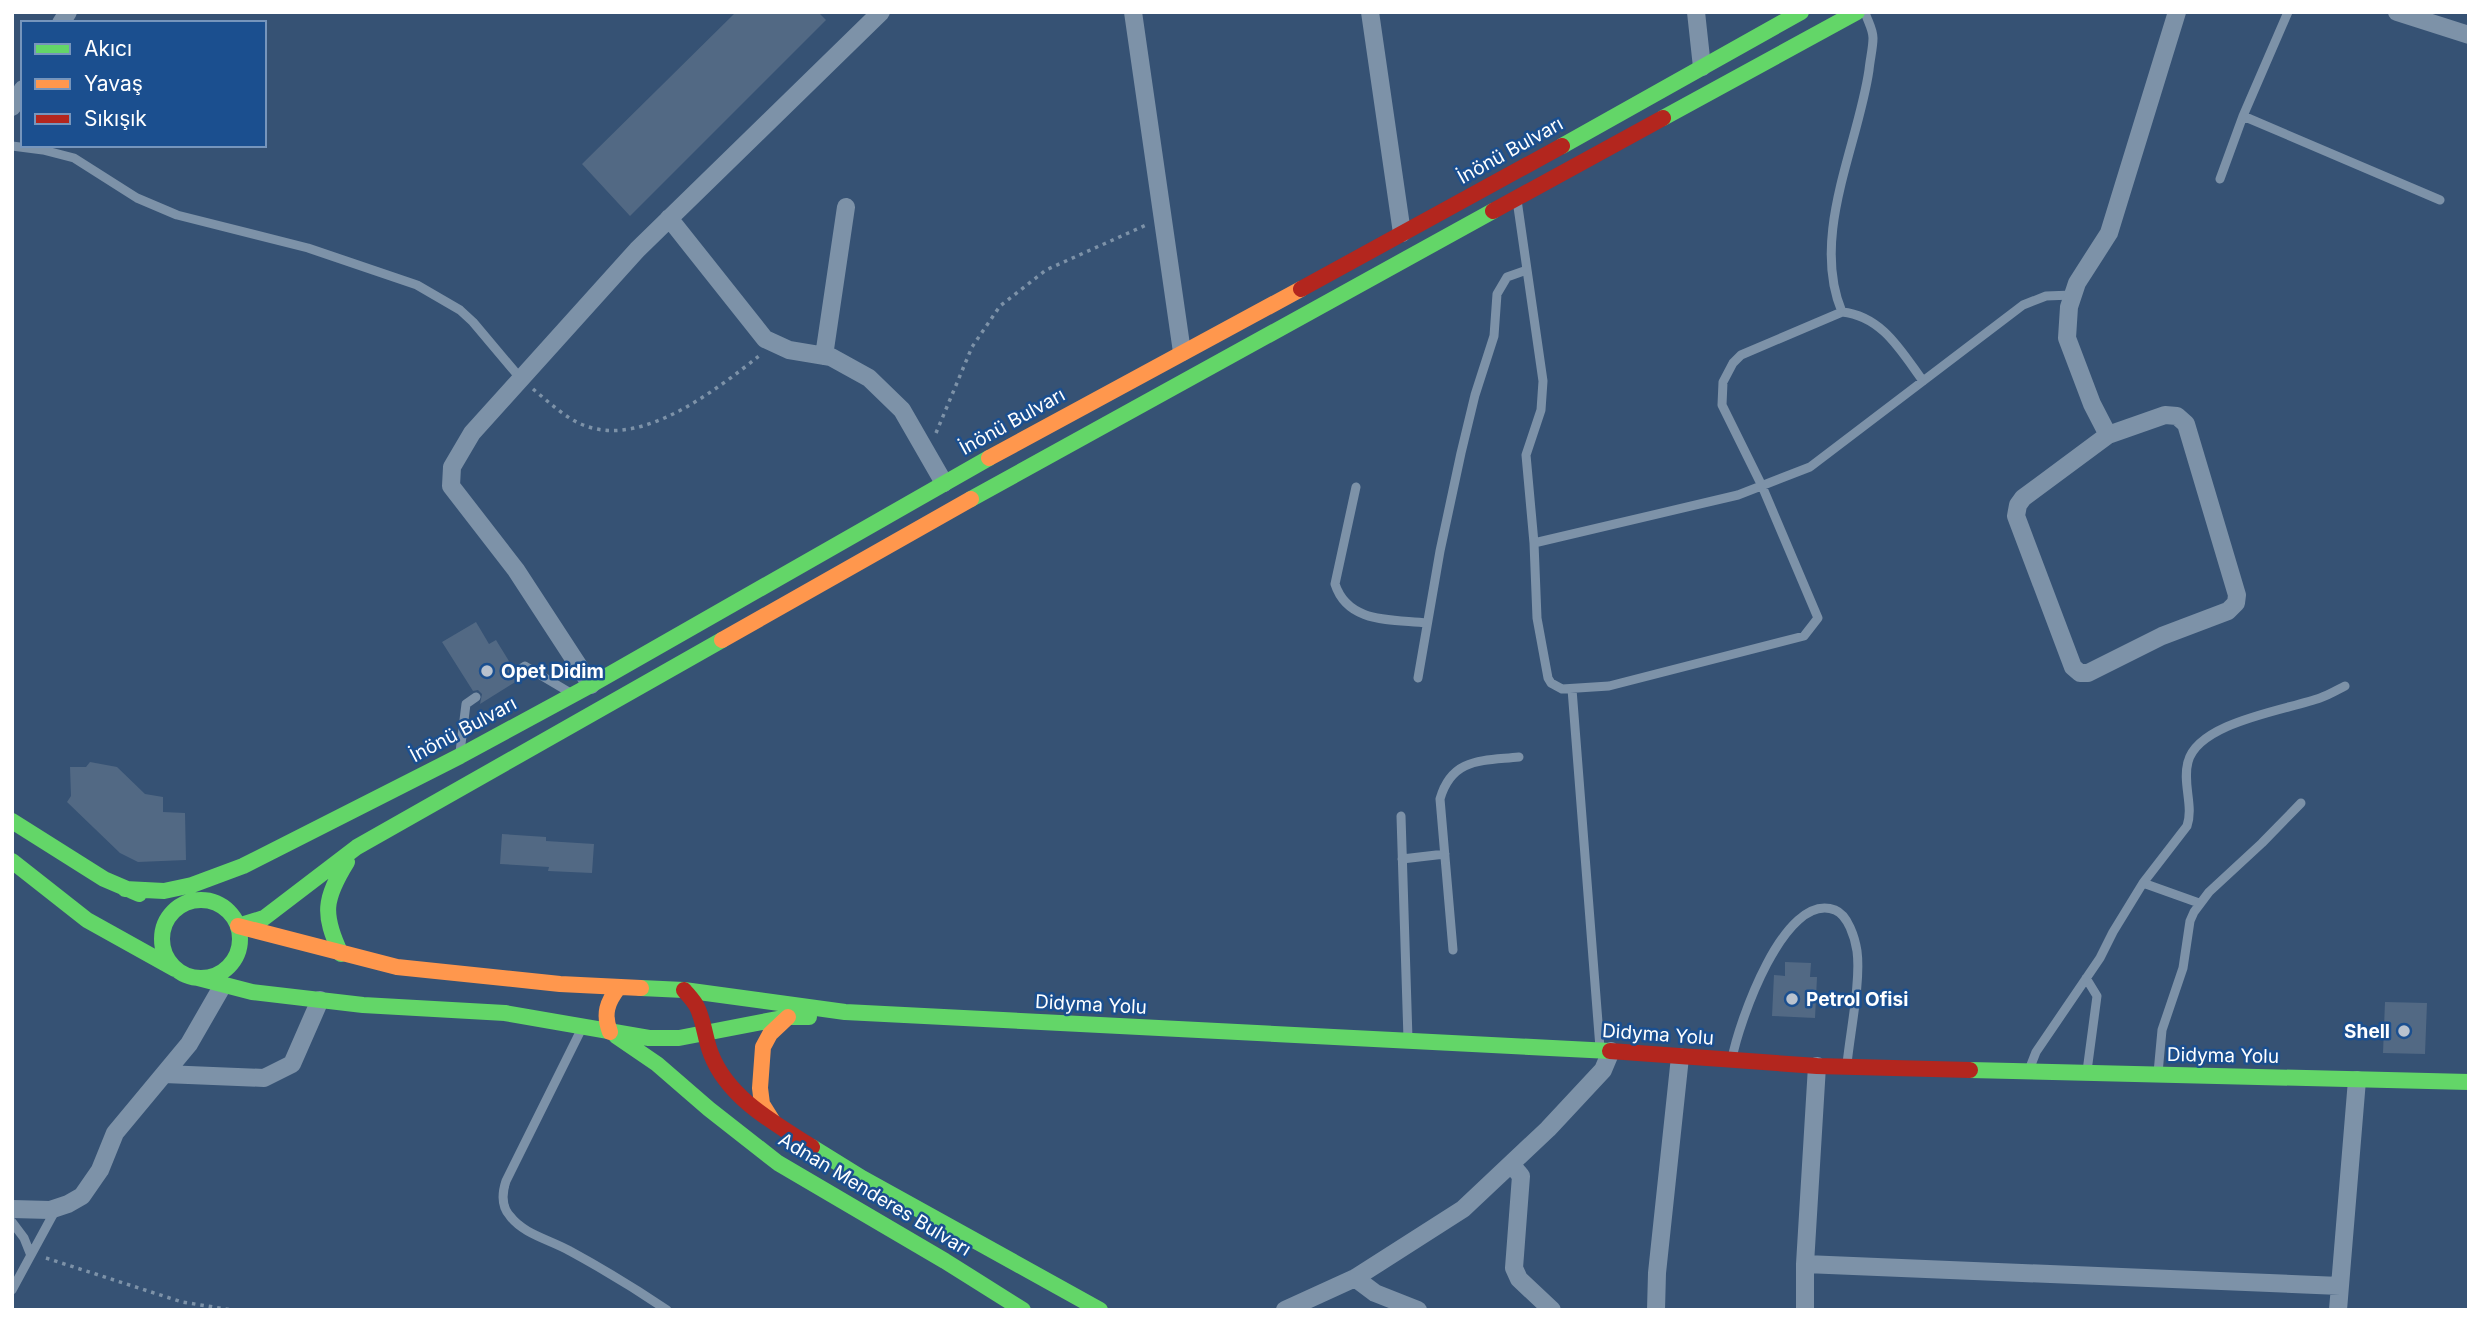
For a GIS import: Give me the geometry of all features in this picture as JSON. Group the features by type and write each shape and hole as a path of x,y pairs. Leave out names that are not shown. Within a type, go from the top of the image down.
{"main road":[{"name":"İnönü Bulvarı","path":"243,866 460,756 573,695 944,483 1801,12"},
{"path":"238,926 264,918 357,847 1071,442 1857,12"},
{"path":"12,821 80,866 125,889 176,908"},
{"path":"341,954 328,928 325,908 331,887 357,847"},
{"path":"12,861 87,920 175,969 186,975 252,992 320,1000 505,1013 649,1038 679,1038 788,1017 815,1017 845,1012"},
{"path":"125,889 164,891 192,885 243,866"},
{"path":"205,900 243,866"},
{"path":"175,969 168,961 161,939 168,917 185,902 205,900 226,908 238,926 238,951 223,971 211,977 198,978"},
{"path":"238,926 397,967 561,984 684,990 845,1012"},
{"path":"610,1032 605,1010 619,987"},
{"name":"Adnan Menderes Bulvarı","path":"684,990 696,1007 711,1055 725,1080 745,1101 774,1123 862,1178 1100,1310"},
{"name":"Didyma Yolu","path":"845,1012 1606,1051 1817,1066 2469,1083"},
{"path":"774,1123 762,1104 760,1068 763,1047 770,1034 788,1017"},
{"name":"Adnan Menderes Bulvarı","path":"610,1032 657,1064 778,1163 1023,1310"}],"street":[{"path":"591,685 516,570 451,486 452,467 472,433 669,218 881,12"},
{"path":"1133,12 1182,352"},
{"path":"1370,12 1402,233"},
{"path":"1696,12 1702,67"},
{"path":"2108,435 2083,383 2067,338 2066,322 2072,295 2109,233 2177,12"},
{"path":"2397,12 2469,35"},
{"path":"824,356 846,207"},
{"path":"669,218 765,339 789,350 831,357 869,378 902,411 944,483"},
{"path":"2165,415 2176,416 2186,424 2237,599 2228,611 2162,636 2084,673 2073,667 2016,510 2023,498 2108,435 2165,415"},
{"path":"12,1209 50,1210 82,1196 100,1170 115,1133 189,1044 223,985"},
{"path":"164,1074 264,1078 292,1064 320,1000"},
{"path":"1285,1310 1355,1278 1463,1209 1548,1129 1603,1070 1606,1051"},
{"path":"1656,1310 1657,1273 1680,1057"},
{"path":"1805,1310 1805,1264 1817,1066"},
{"path":"2338,1310 2357,1080"},
{"path":"1511,1164 1521,1176 1514,1268 1519,1279 1552,1310"},
{"path":"1805,1264 2340,1286"},
{"path":"1355,1278 1375,1293 1418,1310"}],"lane":[{"path":"1842,312 1834,293 1831,257 1837,199 1865,100 1873,35 1864,12"},
{"path":"2220,179 2243,116 2288,12"},
{"path":"2243,116 2440,201"},
{"path":"27,147 56,149 90,167 120,189 157,208 308,248 431,292 460,310 473,322 521,379"},
{"path":"1517,198 1543,381 1541,410 1526,455 1534,543 1536,618 1548,678 1556,687 1572,689 1609,686 1804,636 1818,618 1762,486 1722,405 1721,394 1727,372 1741,355 1842,312 1865,316 1882,328 1923,381"},
{"path":"1418,678 1461,453 1475,395 1494,336 1497,294 1507,277 1527,270"},
{"path":"1534,543 1738,495 1810,467 2023,305 2046,296 2072,295"},
{"path":"1356,486 1335,584 1338,594 1351,609 1369,617 1427,623"},
{"path":"516,672 525,666 573,695"},
{"path":"2028,1071 2036,1052 2086,978 2143,883 2188,826 2188,759 2202,740 2250,718 2319,699 2345,686"},
{"path":"1572,689 1606,1051"},
{"path":"460,756 466,704 476,697"},
{"path":"1453,950 1440,799 1448,779 1468,763 1520,757"},
{"path":"2158,1075 2162,1030 2183,968 2190,921 2199,904 2301,803"},
{"path":"1401,816 1408,1041"},
{"path":"1402,859 1445,854"},
{"path":"2143,883 2199,904"},
{"path":"1732,1060 1741,1021 1772,954 1800,920 1814,911 1828,908 1843,916 1857,951 1847,1067"},
{"path":"2086,978 2097,996 2087,1073"},
{"path":"583,1026 503,1188 506,1211 517,1224 568,1250 667,1310"},
{"path":"12,1290 57,1208"},
{"path":"12,1222 24,1238 30,1253"}],"path":[{"path":"927,454 972,347 1000,306 1046,270 1164,217"},
{"path":"521,379 577,422 596,429 617,432 643,426 686,407 735,375 773,342"},
{"path":"30,1253 182,1302 232,1310"}],"building":[{"path":"736,12 818,12 826,20 630,216 582,164"},
{"path":"476,622 489,644 496,640 512,666 509,672 511,676 520,679 480,704 482,694 478,690 473,691 442,642"},
{"path":"90,762 117,767 145,794 163,797 163,812 185,813 186,860 138,862 120,853 67,802 71,796 70,767 86,767"},
{"path":"502,834 546,837 546,841 594,844 592,873 548,871 549,867 500,864"},
{"path":"1785,962 1811,963 1810,977 1817,977 1815,1018 1772,1016 1774,975 1785,976"},
{"path":"2385,1002 2427,1003 2425,1054 2383,1053"}],"traffic: fast":[{"path":"1562,146 1801,12"},
{"path":"1663,118 1857,12"},
{"path":"971,499 1493,211"},
{"path":"125,889 164,891 192,885 243,866 460,756 591,685 989,458"},
{"path":"238,926 264,918 357,847 722,640"},
{"path":"12,821 104,879 139,894"},
{"path":"12,861 87,920 175,969"},
{"path":"341,954 331,928 328,907 334,886 347,862"},
{"path":"201,900 216,903 229,911 237,924 240,939 237,954 229,967 216,975 201,978 186,975 173,967 165,954 162,939 165,924 173,911 186,903 201,900"},
{"path":"198,978 252,992 363,1005 505,1013 649,1038 679,1038 788,1017 809,1017"},
{"path":"641,988 684,990 845,1012 1610,1051"},
{"path":"616,1036 657,1064 778,1163 1023,1310"},
{"path":"1970,1070 2469,1082"},
{"path":"812,1147 862,1178 1100,1310"}],"traffic: slow":[{"path":"989,458 1301,289"},
{"path":"722,640 971,499"},
{"path":"238,926 397,967 560,984 641,988"},
{"path":"610,1032 607,1008 619,987"},
{"path":"772,1120 762,1104 760,1088 763,1047 770,1034 788,1017"}],"traffic: jam":[{"path":"1493,211 1663,118"},
{"path":"1301,289 1562,146"},
{"path":"684,990 697,1007 711,1054 729,1084 754,1108 812,1147"},
{"path":"1610,1051 1817,1066 1970,1070"}],"place":[{"name":"Opet Didim","path":"487,671"},
{"name":"Petrol Ofisi","path":"1792,999"},
{"name":"Shell","path":"2404,1031"}]}
